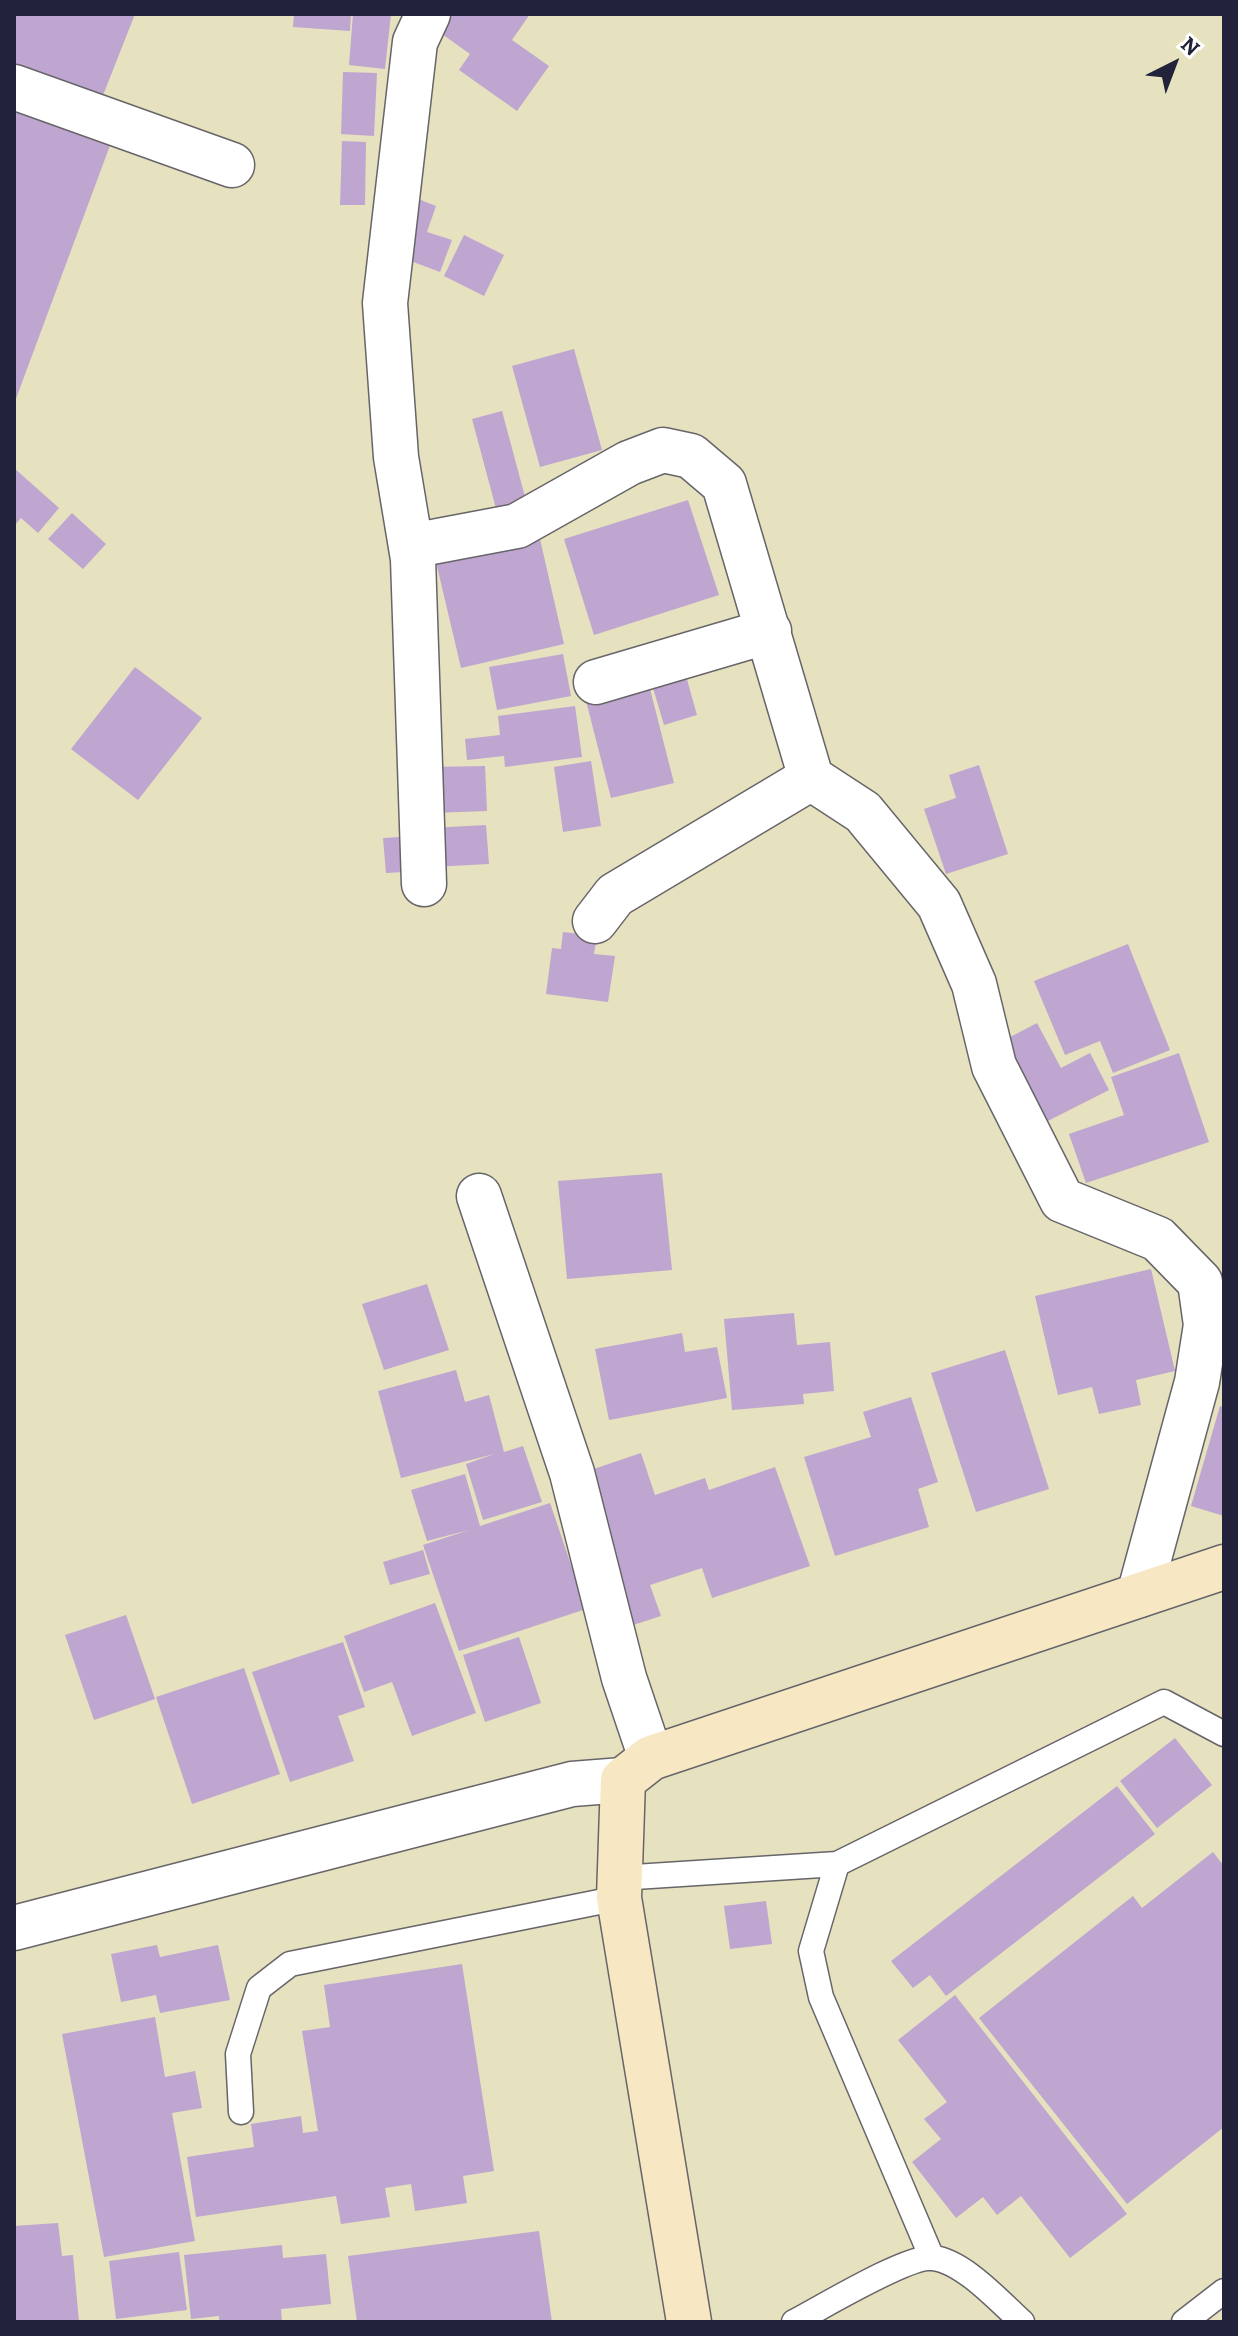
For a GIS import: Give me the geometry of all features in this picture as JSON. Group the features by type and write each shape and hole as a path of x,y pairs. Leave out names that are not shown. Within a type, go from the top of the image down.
{"street":[{"path":"424,884 411,546 396,457 385,303 415,42 428,14"},
{"path":"14,87 232,165"},
{"path":"411,546 517,526 629,463 663,450 691,456 724,484 811,778 863,812 939,904 974,984 994,1066 1062,1200 1158,1239 1200,1282 1206,1325 1197,1382 1139,1595"},
{"path":"596,682 769,631"},
{"path":"595,921 615,895 811,778"},
{"path":"479,1196 572,1473 624,1678 637,1769 619,1888 689,2322"},
{"path":"14,1928 637,1769 1224,1567"}],"lane":[{"path":"241,2112 238,2054 259,1988 290,1964 619,1888 837,1864 1164,1702 1224,1734"},
{"path":"837,1864 811,1951 821,1997 932,2258"},
{"path":"794,2322 908,2262 932,2258 960,2268 1022,2322"},
{"path":"1184,2322 1224,2291"}],"building":[{"path":"14,14 135,14 96,113 14,80"},
{"path":"294,14 351,14 350,31 293,27"},
{"path":"353,14 391,14 385,69 349,65"},
{"path":"435,14 530,14 512,40 549,66 517,111 459,70 470,54 428,24"},
{"path":"343,72 377,73 374,136 341,134"},
{"path":"14,93 115,132 14,404"},
{"path":"342,141 366,142 365,205 340,205"},
{"path":"413,197 436,206 427,232 452,240 440,272 392,254"},
{"path":"464,235 504,255 484,296 444,276"},
{"path":"574,349 602,450 540,467 512,366"},
{"path":"502,411 528,508 498,516 472,419"},
{"path":"14,468 59,508 38,533 21,518 14,526"},
{"path":"688,500 719,595 594,635 564,539"},
{"path":"72,513 106,544 83,569 48,539"},
{"path":"540,539 564,644 461,668 436,562"},
{"path":"563,654 571,696 497,710 489,667"},
{"path":"135,667 202,718 138,800 71,749"},
{"path":"684,669 697,715 664,725 650,678"},
{"path":"649,685 674,783 611,798 586,701"},
{"path":"575,706 582,757 505,767 504,756 467,760 465,739 500,735 498,716"},
{"path":"591,761 601,826 563,832 554,767"},
{"path":"979,765 1008,854 946,874 924,809 956,798 949,775"},
{"path":"485,766 487,811 433,813 431,767"},
{"path":"486,825 489,864 432,867 430,828"},
{"path":"418,836 421,871 386,873 383,838"},
{"path":"563,932 597,936 594,954 615,956 608,1002 546,994 552,948 561,949"},
{"path":"1128,944 1170,1050 1113,1073 1100,1041 1065,1055 1034,981"},
{"path":"1037,1023 1061,1068 1090,1053 1109,1090 1036,1127 993,1046"},
{"path":"1179,1053 1209,1142 1086,1183 1069,1134 1124,1115 1111,1077"},
{"path":"662,1173 672,1270 567,1279 558,1181"},
{"path":"1151,1269 1175,1371 1136,1380 1141,1405 1099,1414 1092,1387 1058,1395 1035,1296"},
{"path":"427,1284 449,1350 384,1370 362,1304"},
{"path":"794,1313 797,1345 830,1342 834,1391 803,1394 804,1404 732,1410 724,1319"},
{"path":"682,1333 685,1352 717,1347 727,1398 609,1420 595,1349"},
{"path":"1005,1350 1049,1489 976,1512 931,1373"},
{"path":"456,1370 465,1402 489,1395 504,1452 523,1446 542,1502 483,1520 466,1464 494,1454 401,1478 378,1391"},
{"path":"911,1397 938,1482 918,1489 929,1527 835,1556 804,1457 871,1437 863,1412"},
{"path":"1220,1406 1224,1407 1224,1516 1191,1506"},
{"path":"641,1453 655,1495 705,1478 709,1490 775,1467 810,1566 712,1598 702,1568 650,1585 661,1616 633,1625 582,1473"},
{"path":"465,1474 480,1526 550,1503 586,1609 459,1651 423,1545 469,1530 427,1541 411,1490"},
{"path":"423,1550 430,1574 390,1585 383,1562"},
{"path":"435,1603 476,1713 412,1736 392,1682 364,1692 344,1636"},
{"path":"126,1615 155,1699 94,1720 65,1635"},
{"path":"519,1637 541,1703 485,1722 463,1655"},
{"path":"343,1642 365,1707 338,1716 354,1761 290,1782 252,1672"},
{"path":"244,1668 280,1774 192,1804 156,1697"},
{"path":"1175,1738 1212,1785 1157,1828 1120,1781"},
{"path":"1117,1786 1155,1834 946,1996 930,1975 913,1988 891,1961"},
{"path":"1213,1852 1224,1866 1224,2127 1127,2204 979,2018 1133,1896 1142,1908"},
{"path":"766,1901 772,1944 730,1949 724,1906"},
{"path":"157,1945 160,1957 218,1945 230,2000 160,2013 156,1995 121,2002 111,1954"},
{"path":"462,1964 494,2171 463,2176 467,2203 415,2211 411,2184 385,2188 390,2217 341,2224 336,2196 196,2217 187,2157 254,2147 251,2124 301,2116 303,2133 318,2131 302,2031 330,2027 324,1985"},
{"path":"955,1995 1127,2214 1070,2258 1021,2196 997,2215 983,2197 956,2218 912,2162 941,2139 924,2119 947,2102 898,2040"},
{"path":"155,2017 165,2077 195,2071 202,2108 172,2113 195,2241 104,2257 62,2034"},
{"path":"58,2223 62,2256 73,2255 79,2322 14,2322 14,2226"},
{"path":"539,2231 552,2322 357,2322 348,2256"},
{"path":"282,2245 283,2258 326,2254 331,2304 281,2309 282,2322 219,2322 219,2316 191,2319 184,2255"},
{"path":"179,2252 187,2310 116,2319 109,2261"}]}
